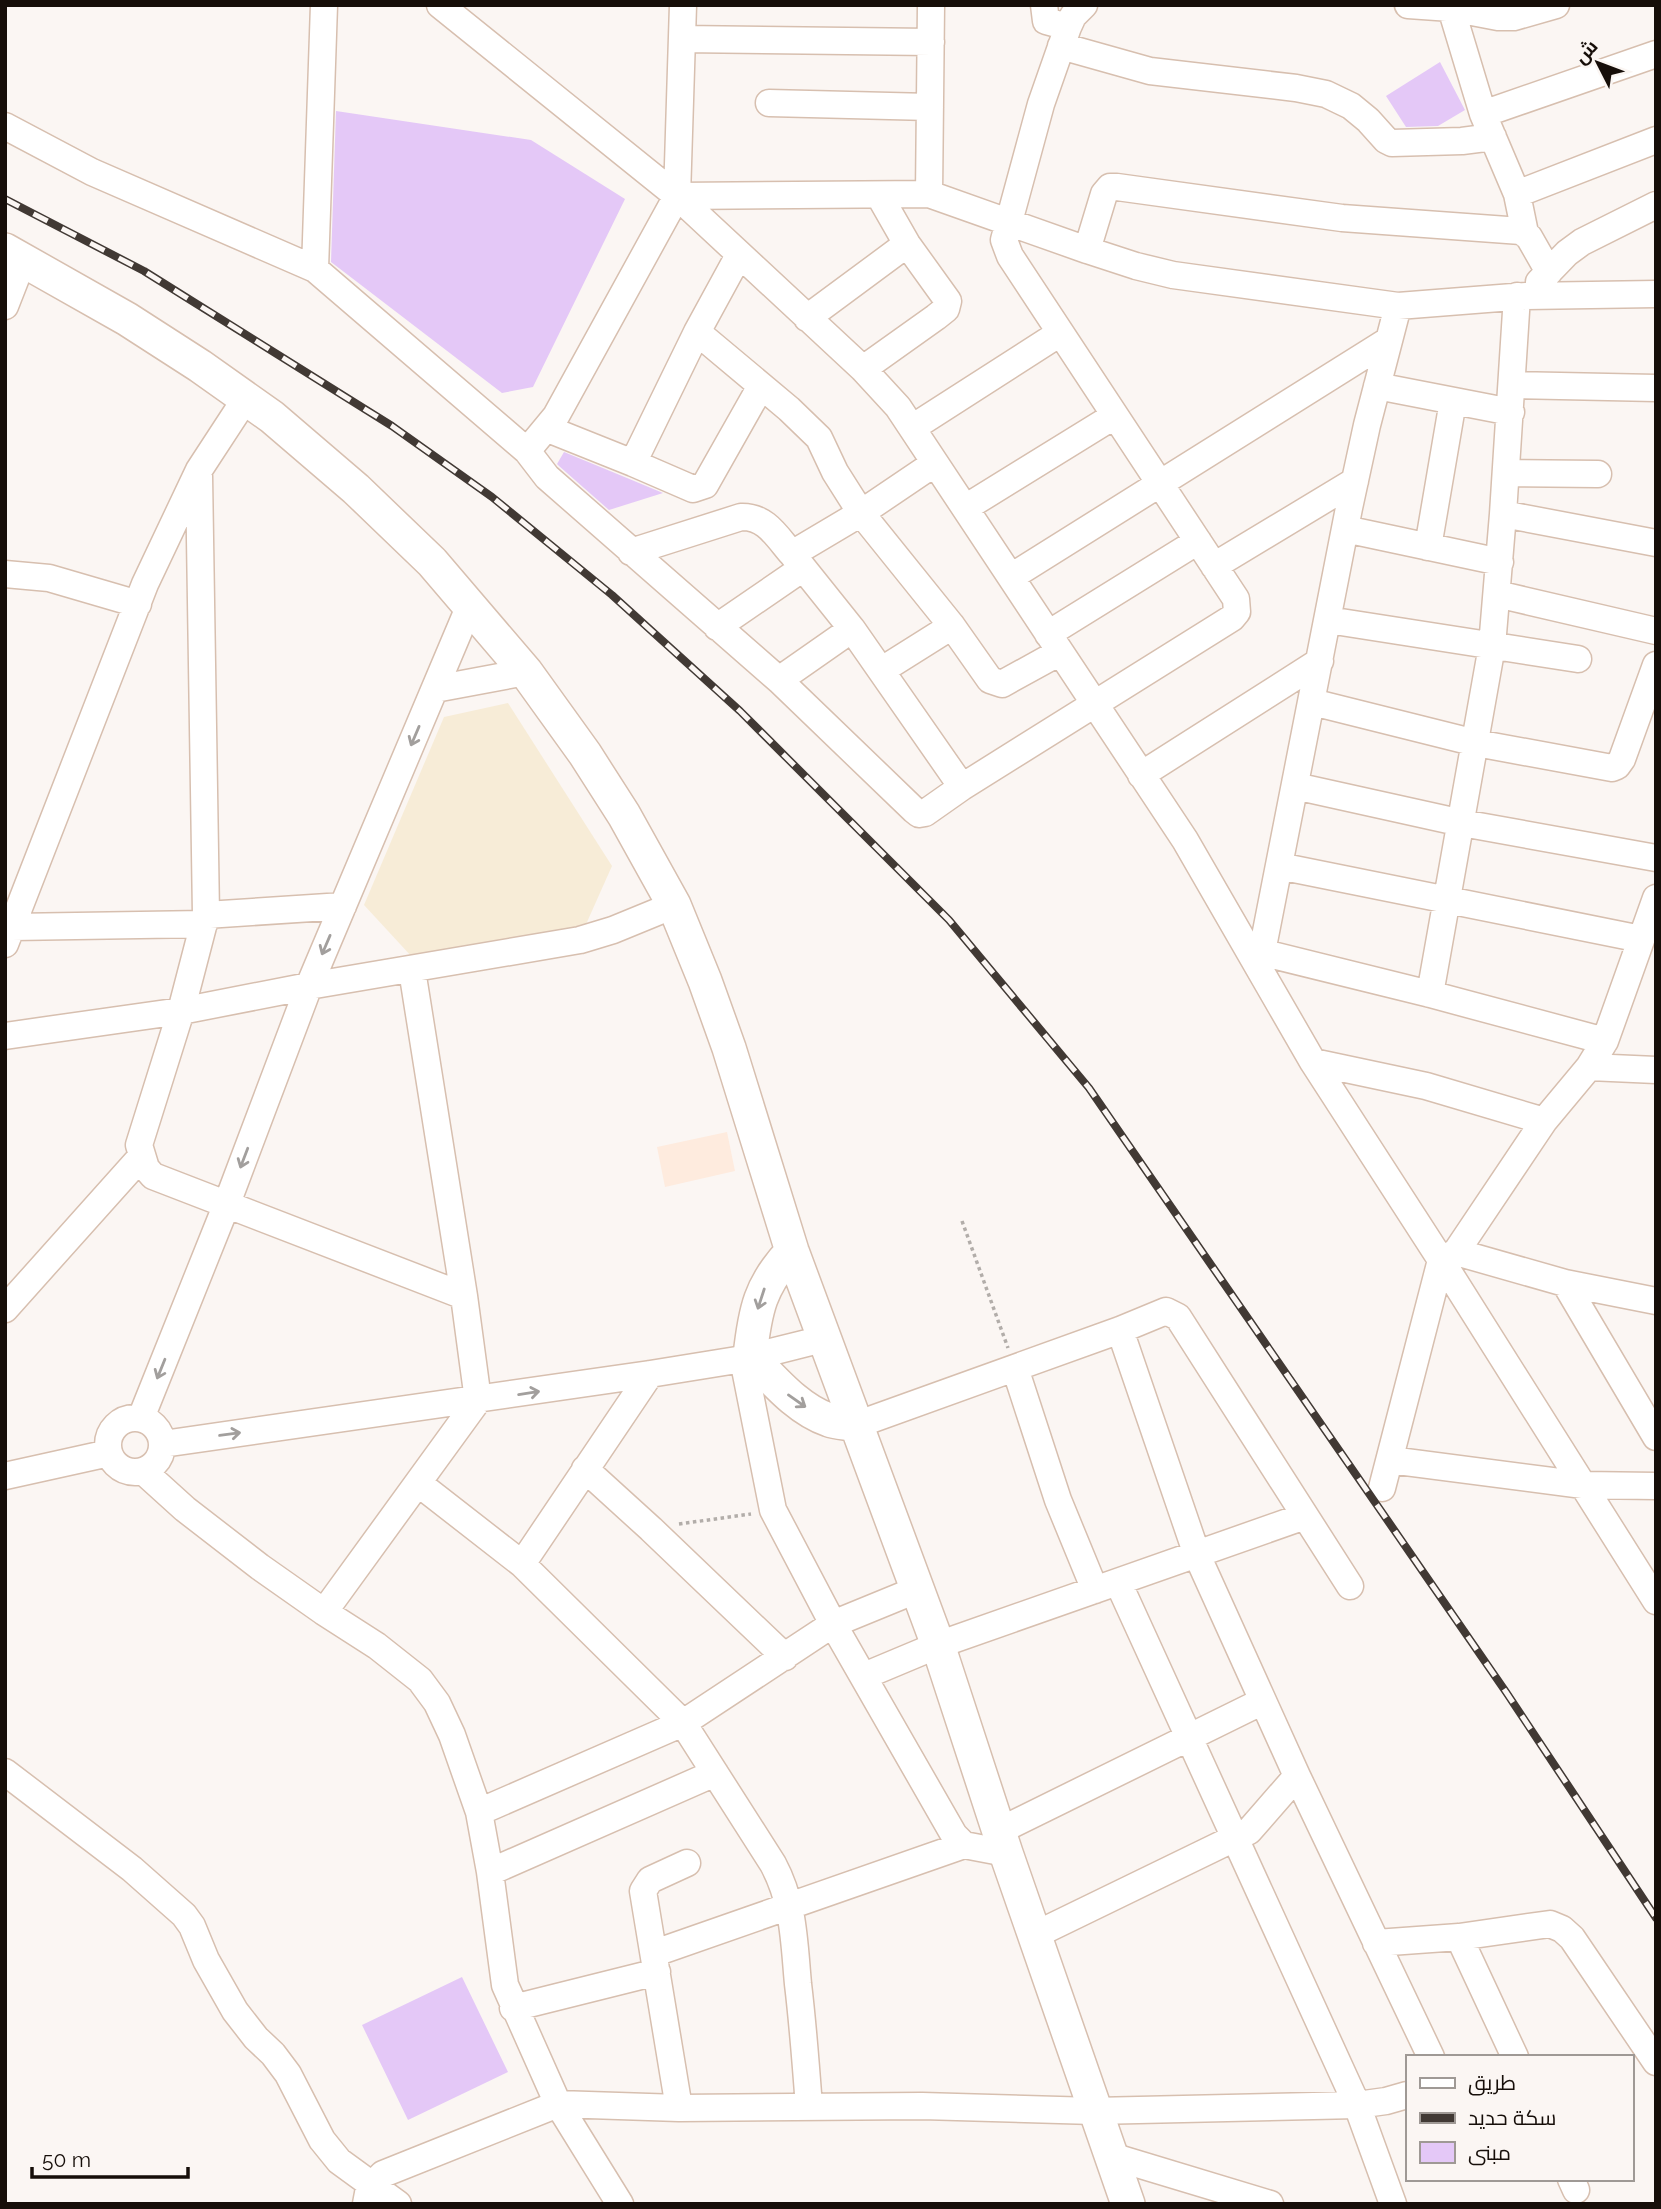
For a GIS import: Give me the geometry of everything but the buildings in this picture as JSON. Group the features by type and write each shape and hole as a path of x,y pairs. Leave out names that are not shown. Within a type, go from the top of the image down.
{"main road":[{"path":"14,255 127,320 246,398 356,489 432,562 526,672 585,754 624,815 674,905 705,981 729,1048 792,1251 938,1645 1002,1842 1128,2204"},
{"path":"792,1251 766,1283 756,1313 747,1357 789,1396 828,1419 856,1425"}],"street":[{"path":"315,270 324,5"},
{"path":"440,5 677,196 863,369 898,407 1185,840 1255,951 1313,1062 1449,1256 1583,1485 1656,1601"},
{"path":"527,452 548,429 677,196 683,5"},
{"path":"929,194 931,5"},
{"path":"1044,5 1046,21 1065,36 1150,71 1326,94 1351,106 1392,143 1462,141 1488,125 1656,54"},
{"path":"5,126 92,173 315,270 527,452 547,477 779,680 919,814 925,813 962,787 1232,618 1237,612 1236,599 1010,256 1004,240 1041,104 1073,16 1084,5"},
{"path":"1408,5 1450,7 1514,18 1556,5"},
{"path":"1450,7 1488,125 1517,194 1525,233 1549,272"},
{"path":"682,39 931,43"},
{"path":"769,103 930,107"},
{"path":"1517,194 1656,140"},
{"path":"1087,250 1104,194 1110,187 1342,218 1525,233"},
{"path":"677,196 929,194 1087,250 1172,275 1398,306 1522,296 1656,295"},
{"path":"863,369 936,317 948,305 944,293 907,244 879,195"},
{"path":"1430,993 1492,646 1512,385 1522,296 1582,242 1656,205"},
{"path":"807,318 907,244"},
{"path":"5,305 14,255"},
{"path":"633,463 697,331 739,255"},
{"path":"1255,951 1279,866 1355,481 1398,306"},
{"path":"697,331 819,438 835,472 861,513 951,626 986,675 995,683 1002,684 1054,643 1198,541"},
{"path":"912,428 1060,332"},
{"path":"1011,578 1389,340"},
{"path":"1512,385 1656,388"},
{"path":"548,429 693,489 705,485 761,386"},
{"path":"1377,386 1511,412"},
{"path":"246,398 199,470 138,604 9,935 343,906"},
{"path":"1428,547 1453,401"},
{"path":"965,508 1114,416"},
{"path":"717,627 797,561 935,463"},
{"path":"199,470 205,920 181,1012 139,1145 141,1157 153,1176 464,1296"},
{"path":"1506,473 1598,474"},
{"path":"1214,566 1355,481"},
{"path":"1503,514 1656,543"},
{"path":"631,552 741,517 761,520 852,629 962,787"},
{"path":"1345,529 1500,562"},
{"path":"5,574 49,578 138,604"},
{"path":"1497,594 1656,631"},
{"path":"141,1418 226,1206 309,986 470,605"},
{"path":"1328,620 1577,659"},
{"path":"881,670 951,626"},
{"path":"779,680 852,629"},
{"path":"1141,775 1320,661"},
{"path":"1312,702 1476,743 1612,768 1617,766 1632,736 1656,665"},
{"path":"435,690 526,672"},
{"path":"1295,786 1462,823 1656,858"},
{"path":"1279,866 1641,939"},
{"path":"1382,1488 1449,1256 1544,1121 1589,1067 1605,1041 1656,898"},
{"path":"5,1036 181,1012 309,986 596,937 674,905"},
{"path":"1255,951 1430,993 1605,1041"},
{"path":"324,1612 478,1400 464,1296 411,970"},
{"path":"1313,1062 1426,1086 1544,1121"},
{"path":"1589,1067 1656,1070"},
{"path":"5,1309 141,1157"},
{"path":"1449,1256 1656,1301"},
{"path":"1565,1283 1646,1406 1656,1437"},
{"path":"856,1425 1166,1311 1178,1317 1350,1586"},
{"path":"1120,1330 1197,1555 1297,1776 1430,2055"},
{"path":"163,1444 650,1374 747,1357 823,1339"},
{"path":"747,1357 773,1510 833,1624 945,1821 964,1845"},
{"path":"1015,1368 1058,1500 1189,1737 1357,2105 1393,2204"},
{"path":"522,1564 650,1374"},
{"path":"132,1418 141,1418 152,1423 160,1432 163,1444 158,1461 143,1471 132,1473 122,1470 108,1453 110,1434 115,1426 132,1418"},
{"path":"5,1476 108,1453"},
{"path":"1390,1460 1583,1485 1656,1486"},
{"path":"585,1469 785,1657"},
{"path":"143,1471 217,1534 324,1612 377,1646 420,1680 438,1703 453,1734 479,1812 505,1986 558,2104 620,2204"},
{"path":"418,1483 522,1564 683,1723 773,1864 783,1882 790,1904 809,2107"},
{"path":"864,1676 938,1645 1304,1516"},
{"path":"479,1812 683,1723 833,1624 916,1590"},
{"path":"513,2008 656,1963 790,1904 964,1845 1002,1842 1189,1737 1263,1701"},
{"path":"5,1772 132,1868 184,1915 235,2011 288,2074 322,2140 369,2194 398,2204"},
{"path":"490,1872 715,1773"},
{"path":"1035,1935 1249,1831 1297,1776"},
{"path":"680,2108 643,1891 650,1880 687,1863"},
{"path":"1376,1943 1459,1937 1550,1924 1562,1929 1572,1938 1656,2062"},
{"path":"1459,1937 1514,2055"},
{"path":"369,2194 383,2174 558,2104 680,2108 922,2106 1094,2110 1357,2105 1406,2095"},
{"path":"1111,2155 1270,2204"}],"path":[{"path":"962,1221 1015,1368"},
{"path":"651,1529 773,1510"}],"shaded area":[{"path":"508,703 612,866 583,931 412,957 364,905 444,717"},
{"path":"727,1132 735,1171 665,1187 657,1147"}],"railway":[{"path":"5,199 144,271 392,426 492,497 612,595 740,711 949,920 1089,1088 1506,1692 1656,1918"}]}
